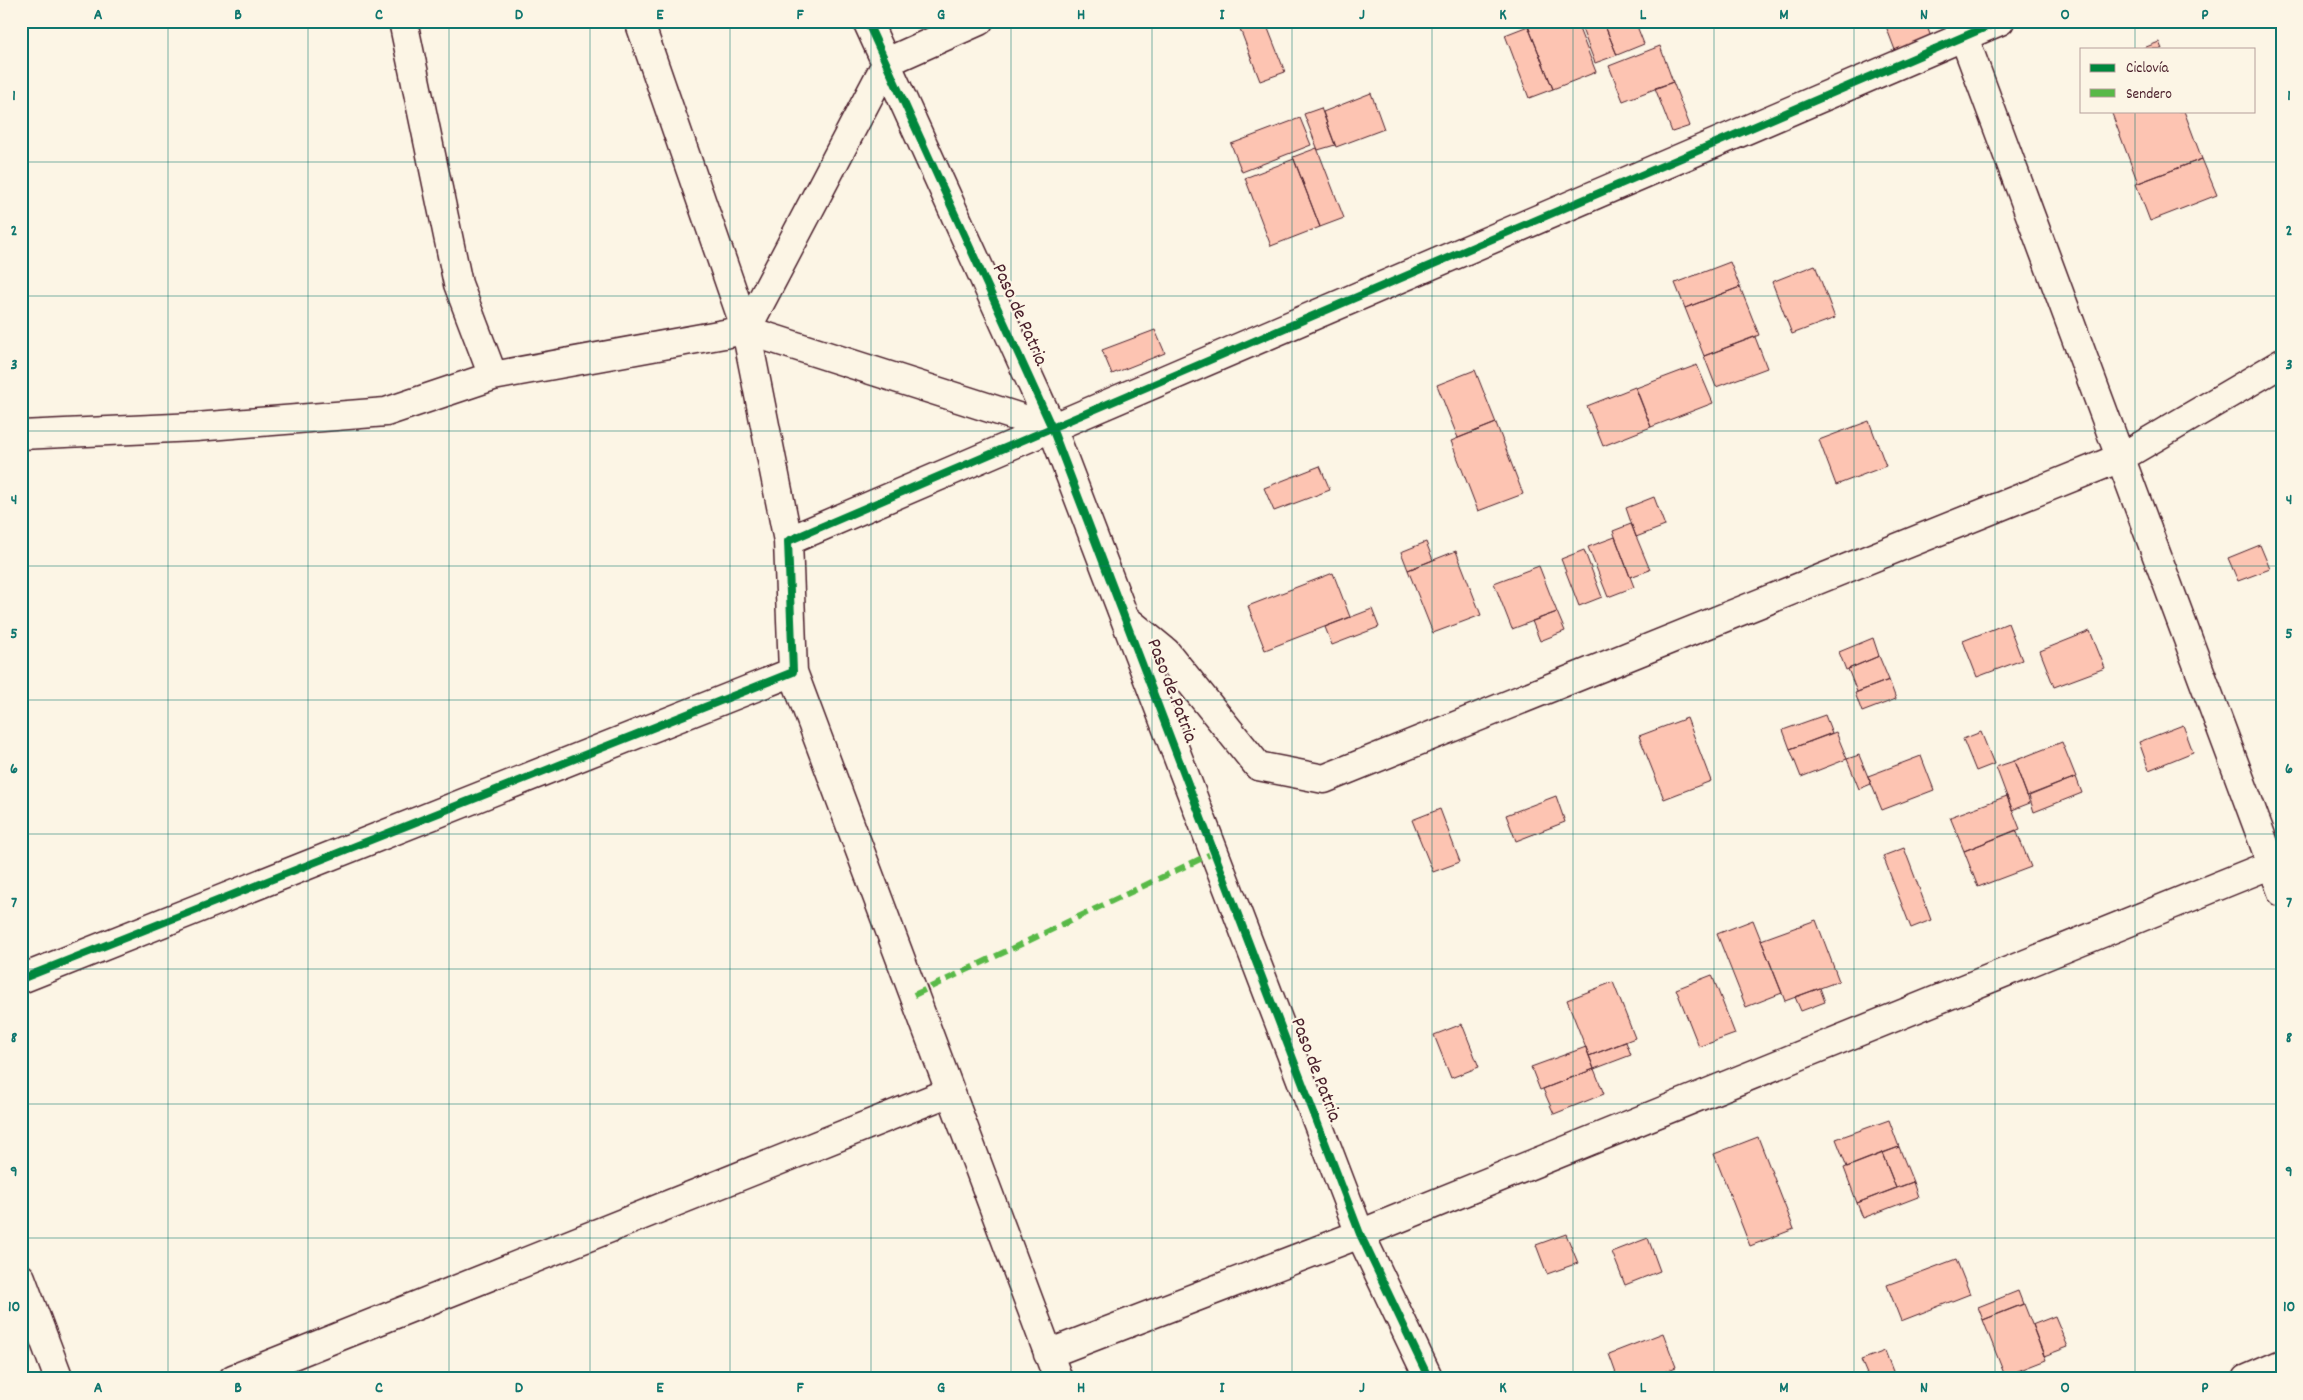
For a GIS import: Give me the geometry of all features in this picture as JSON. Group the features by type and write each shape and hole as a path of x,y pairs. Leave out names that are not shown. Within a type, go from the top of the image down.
{"street":[{"path":"403,21 458,284 493,376"},
{"path":"639,21 746,330 788,541 792,672 1058,1379"},
{"name":"Paso de Patria","path":"867,21 1052,428 1360,1234 1429,1379"},
{"path":"746,330 887,62 980,21"},
{"path":"788,541 1052,428 1960,29 2000,21"},
{"path":"1960,29 2120,458 2276,862 2282,892"},
{"path":"21,435 196,427 386,412 493,376 746,330 1052,428"},
{"path":"1126,619 1166,652 1258,766 1324,779 2120,458 2282,363"},
{"path":"21,979 792,672"},
{"path":"1048,1354 1360,1234 2276,862"},
{"path":"233,1379 950,1092"},
{"path":"21,1278 59,1379"},
{"path":"2247,1379 2282,1364"}],"building":[{"path":"1237,21 1265,21 1285,72 1260,81"},
{"path":"1541,21 1576,21 1596,72 1553,89 1528,26"},
{"path":"1579,21 1603,21 1617,55 1595,63"},
{"path":"1603,21 1635,21 1644,44 1617,55"},
{"path":"1884,21 1925,21 1931,37 1895,50"},
{"path":"1528,26 1553,89 1529,98 1505,35"},
{"path":"2159,42 2162,48 2144,48"},
{"path":"1660,46 1673,82 1623,101 1609,66"},
{"path":"1673,82 1690,126 1672,132 1655,88"},
{"path":"1371,93 1384,129 1336,147 1323,112"},
{"path":"1321,108 1335,145 1318,150 1304,114"},
{"path":"2111,112 2184,112 2202,159 2138,183"},
{"path":"1300,118 1311,145 1242,172 1231,144"},
{"path":"1317,148 1344,218 1320,227 1293,157"},
{"path":"1294,159 1320,227 1271,246 1245,178"},
{"path":"2202,159 2217,195 2150,221 2136,184"},
{"path":"1730,262 1740,287 1685,308 1675,283"},
{"path":"1815,265 1835,318 1792,334 1772,282"},
{"path":"1740,287 1759,335 1704,356 1685,308"},
{"path":"1155,330 1165,353 1112,374 1102,350"},
{"path":"1755,337 1767,368 1716,387 1704,356"},
{"path":"1697,365 1713,403 1651,427 1636,388"},
{"path":"1475,370 1496,423 1458,438 1437,385"},
{"path":"1635,387 1651,427 1603,446 1587,406"},
{"path":"1869,421 1886,466 1836,485 1819,440"},
{"path":"1496,423 1523,494 1478,511 1451,441"},
{"path":"1320,466 1330,490 1274,511 1264,488"},
{"path":"1654,497 1665,526 1636,537 1626,508"},
{"path":"1631,524 1650,570 1630,577 1613,531"},
{"path":"1615,537 1634,587 1608,597 1588,547"},
{"path":"1426,542 1433,560 1408,570 1401,552"},
{"path":"2260,545 2270,569 2238,581 2228,558"},
{"path":"1584,550 1602,597 1579,606 1561,559"},
{"path":"1456,551 1481,615 1433,633 1408,570"},
{"path":"1539,566 1557,612 1512,629 1494,583"},
{"path":"1333,573 1350,617 1265,650 1248,606"},
{"path":"1372,609 1379,627 1332,645 1325,627"},
{"path":"1557,612 1565,631 1540,641 1532,621"},
{"path":"2008,623 2022,660 1977,677 1963,641"},
{"path":"2090,631 2105,668 2054,687 2040,651"},
{"path":"1873,638 1879,656 1846,670 1839,652"},
{"path":"1879,656 1889,680 1857,692 1848,669"},
{"path":"1889,680 1896,699 1862,712 1855,693"},
{"path":"1825,715 1832,733 1790,749 1783,730"},
{"path":"1687,718 1711,781 1664,799 1639,736"},
{"path":"2183,725 2193,752 2149,770 2139,742"},
{"path":"1836,732 1847,759 1801,777 1790,749"},
{"path":"1981,732 1994,764 1976,771 1963,739"},
{"path":"2062,742 2076,777 2027,796 2014,761"},
{"path":"1859,755 1871,784 1859,789 1847,759"},
{"path":"1921,756 1934,790 1882,810 1868,776"},
{"path":"2014,761 2030,803 2012,810 1996,767"},
{"path":"2076,777 2082,793 2034,812 2029,796"},
{"path":"1556,796 1565,822 1516,841 1506,815"},
{"path":"2007,796 2020,829 1964,851 1950,817"},
{"path":"1440,809 1460,862 1433,872 1412,820"},
{"path":"2016,830 2031,867 1978,887 1964,851"},
{"path":"1904,848 1931,920 1911,928 1883,856"},
{"path":"1753,920 1782,993 1746,1007 1717,934"},
{"path":"1816,920 1839,981 1785,1001 1761,940"},
{"path":"1712,975 1735,1034 1699,1047 1676,989"},
{"path":"1613,982 1635,1038 1589,1056 1567,1000"},
{"path":"1820,988 1825,1002 1801,1011 1795,997"},
{"path":"1462,1024 1479,1067 1451,1078 1434,1035"},
{"path":"1626,1042 1631,1055 1594,1069 1589,1056"},
{"path":"1586,1047 1594,1069 1540,1090 1531,1067"},
{"path":"1594,1069 1604,1094 1554,1114 1543,1089"},
{"path":"1889,1120 1899,1147 1847,1167 1836,1139"},
{"path":"1758,1137 1794,1229 1750,1246 1714,1154"},
{"path":"1899,1147 1913,1182 1896,1188 1882,1153"},
{"path":"1882,1153 1896,1188 1857,1203 1844,1168"},
{"path":"1913,1182 1918,1197 1863,1218 1857,1203"},
{"path":"1566,1234 1578,1263 1547,1274 1536,1245"},
{"path":"1648,1238 1660,1271 1625,1285 1612,1252"},
{"path":"1956,1259 1970,1294 1901,1321 1887,1285"},
{"path":"2018,1291 2023,1304 1983,1320 1978,1307"},
{"path":"2024,1304 2046,1360 2005,1376 1983,1320"},
{"path":"2055,1316 2068,1347 2044,1356 2032,1325"},
{"path":"1663,1333 1676,1367 1647,1379 1618,1379 1609,1354"},
{"path":"1885,1351 1896,1379 1869,1379 1861,1360"}],"marked path":[{"path":"914,995 1215,852"}],"cycle path":[{"path":"867,21 1052,428 1360,1234 1429,1379"},
{"path":"21,979 793,672 788,541 2000,21"}]}
